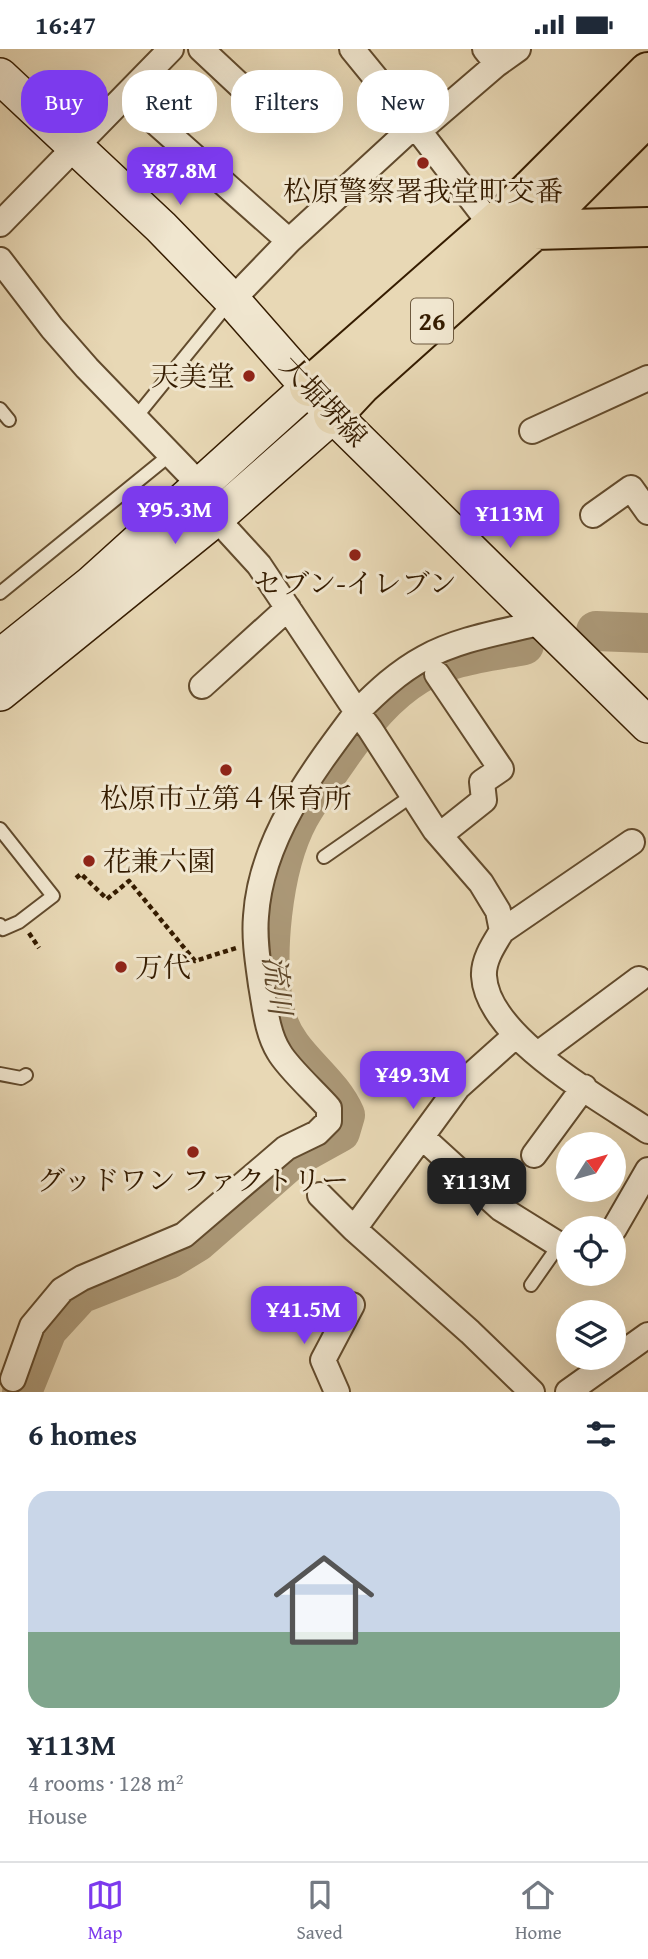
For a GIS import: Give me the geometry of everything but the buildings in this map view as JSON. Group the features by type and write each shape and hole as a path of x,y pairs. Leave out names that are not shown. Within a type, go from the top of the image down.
{"main road":[{"name":"26","path":"321,401 362,384 648,72"},
{"name":"大堀堺線","path":"0,76 161,227 232,300 321,401 648,725"},
{"name":"26","path":"512,222 648,116"},
{"path":"512,222 648,227"},
{"path":"0,657 91,584 200,485 321,401"},
{"path":"0,693 215,517 321,401"}],"street":[{"path":"151,70 171,49"},
{"path":"201,49 231,77"},
{"path":"352,49 369,70"},
{"path":"449,97 491,57 518,49"},
{"path":"0,224 122,100"},
{"path":"168,133 289,241"},
{"path":"232,300 289,241 411,133"},
{"path":"420,133 512,222"},
{"path":"0,260 61,338 200,485"},
{"path":"532,431 648,378"},
{"path":"593,515 631,488 648,512"},
{"path":"215,517 259,565 440,835 481,883 498,911 502,931"},
{"path":"202,686 288,608"},
{"path":"16,1387 32,1326 62,1290 82,1278 184,1235 286,1148 317,1133 329,1121 330,1108 279,1052 266,1016 257,962 256,916 262,877 279,831 326,752 363,720 377,692 425,657 455,644 543,622"},
{"path":"437,674 501,769 482,782 484,800 440,835"},
{"path":"632,842 502,931 489,953 484,974 488,997 515,1036 648,1131"},
{"path":"538,1054 639,979"},
{"path":"354,1229 458,1087 515,1036"},
{"path":"534,1155 583,1087"},
{"path":"422,1137 500,1208 556,1243"},
{"path":"621,1216 648,1170"},
{"path":"320,1195 532,1392"},
{"path":"337,1392 323,1360 352,1305"},
{"path":"568,1392 645,1344"}],"lane":[{"path":"136,417 232,300"},
{"path":"0,409 9,420"},
{"path":"0,593 171,454"},
{"path":"324,857 413,795"},
{"path":"0,829 53,896 19,922 1,928"},
{"path":"0,1074 20,1079 26,1075"},
{"path":"531,1285 556,1257"}],"path":[{"path":"76,878 81,874 107,899 130,881 195,961 257,941"}],"waterway":[{"name":"流川","path":"596,631 648,633"},
{"name":"流川","path":"22,1392 47,1330 80,1294 169,1259 197,1242 293,1158 340,1132 345,1115 329,1090 298,1056 281,1031 272,994 272,915 282,861 290,838 304,808 343,751 367,719 395,691 417,675 442,663 524,645"}],"place":[{"name":"松原警察署我堂町交番","path":"423,163"},
{"name":"天美堂","path":"249,376"},
{"name":"セブン-イレブン","path":"355,555"},
{"name":"松原市立第４保育所","path":"226,770"},
{"name":"花兼六園","path":"89,861"},
{"name":"万代","path":"121,967"},
{"name":"グッドワン ファクトリー","path":"193,1152"}]}
